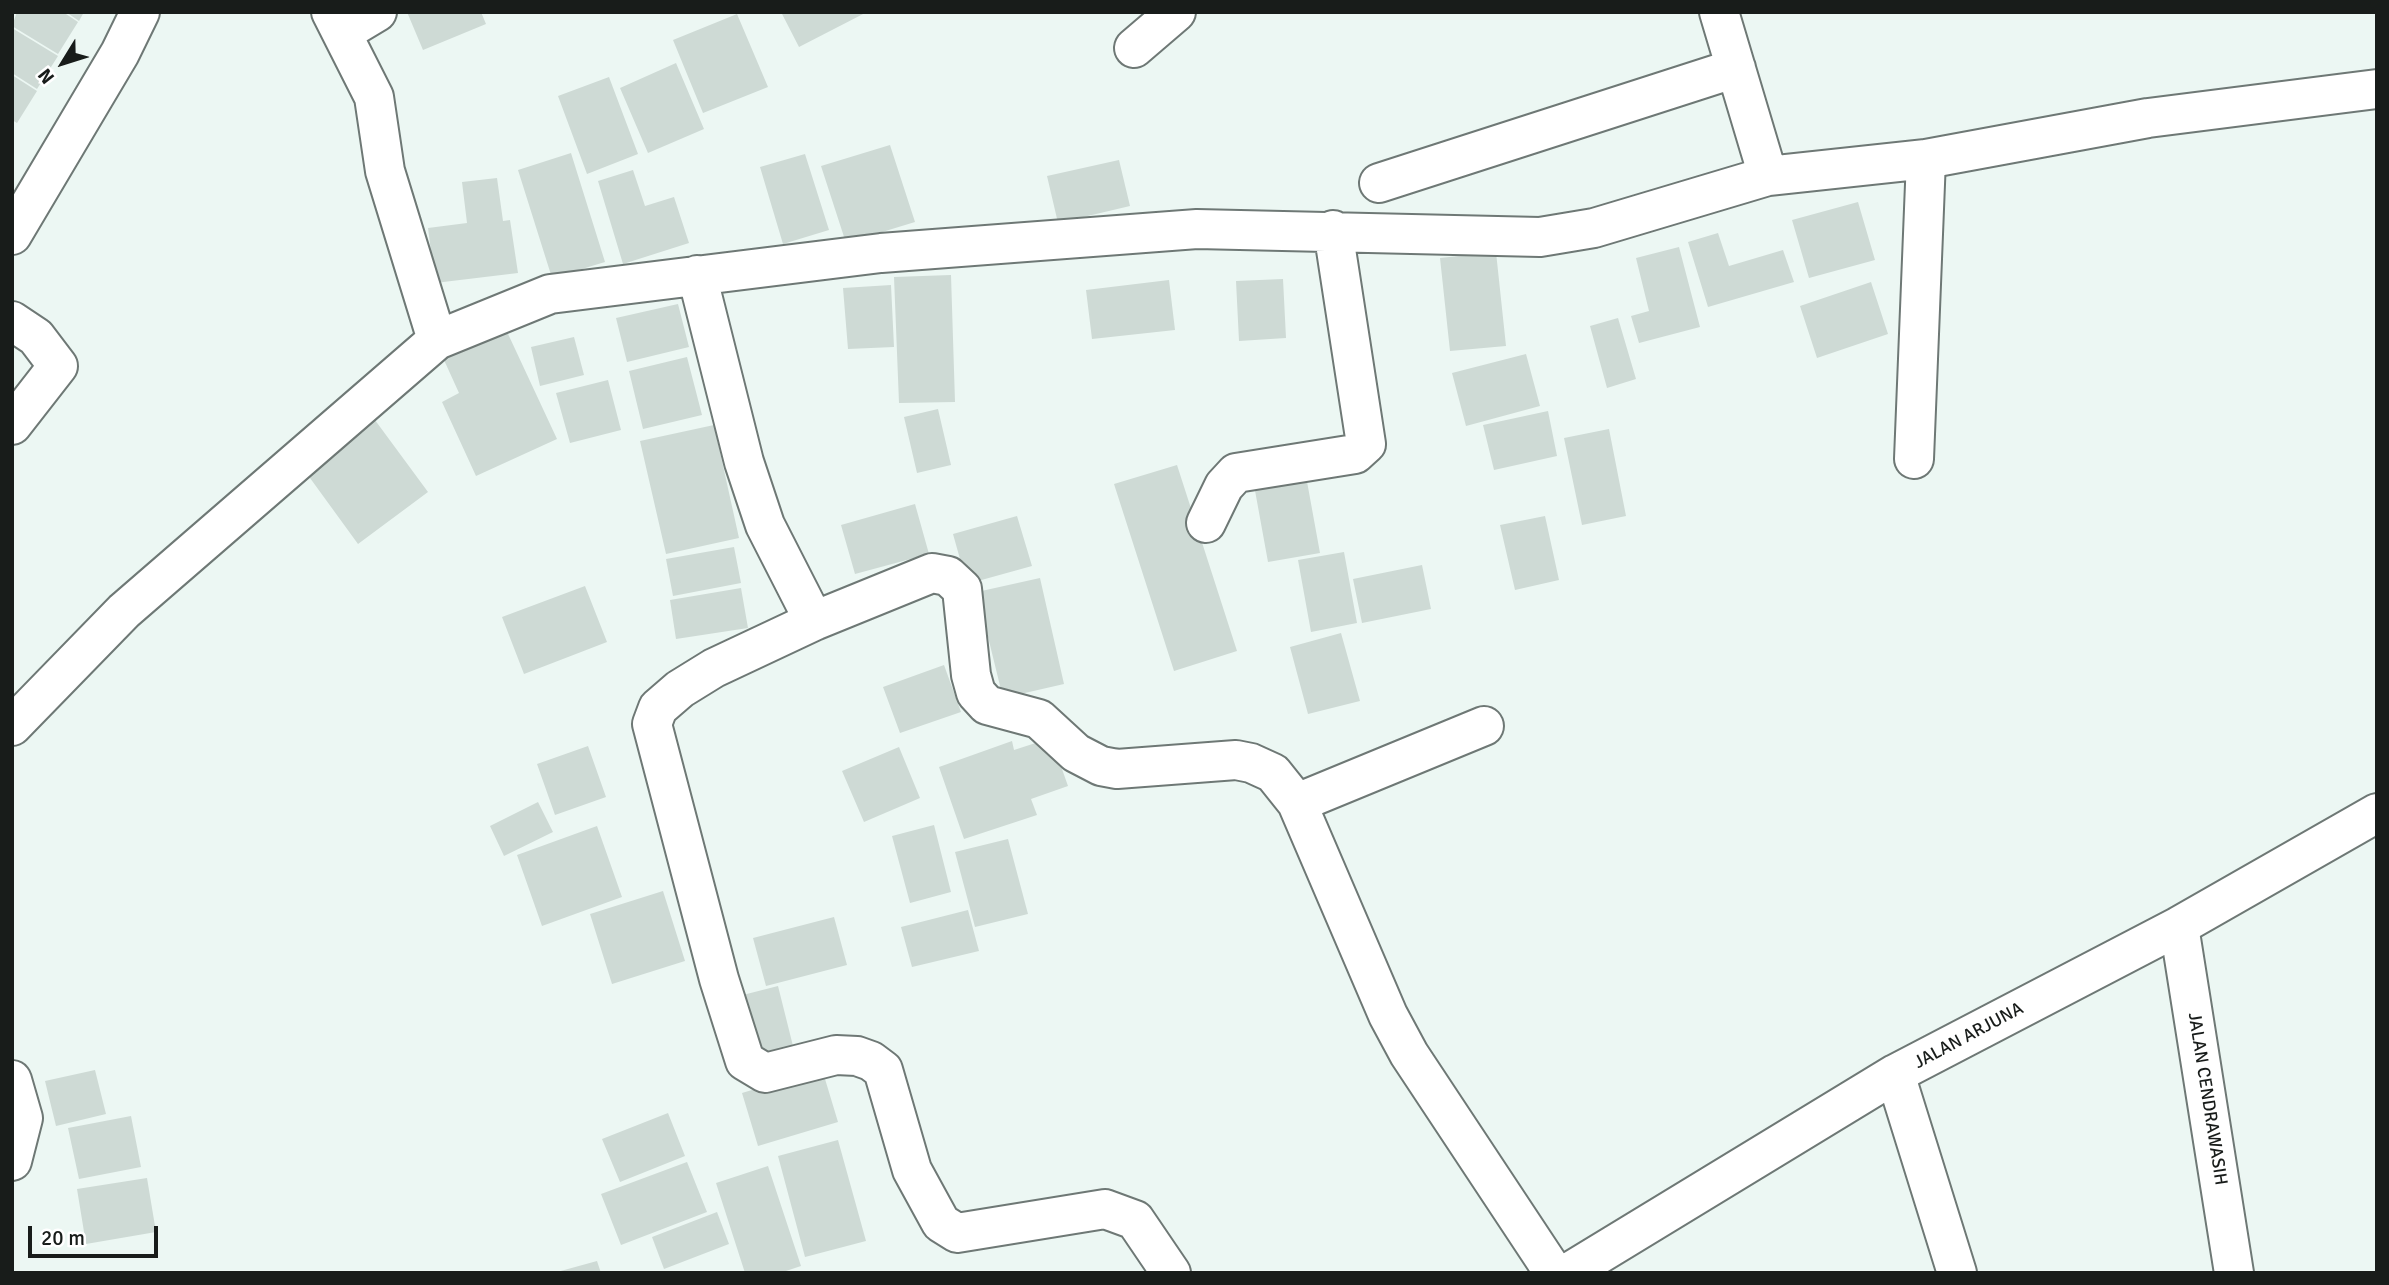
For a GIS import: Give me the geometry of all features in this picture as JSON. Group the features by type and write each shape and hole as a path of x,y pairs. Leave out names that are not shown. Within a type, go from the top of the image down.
{"street":[{"path":"12,235 120,53 140,12"},
{"path":"377,12 336,23 374,97 385,171 438,340"},
{"path":"1134,48 1176,12"},
{"path":"1719,12 1768,176"},
{"path":"1379,183 1735,68"},
{"path":"12,726 124,611 438,340 550,294 881,253 1197,229 1333,230 1474,238 1540,237 1594,228 1768,176 1926,159 2148,118 2377,89"},
{"path":"1914,459 1926,159"},
{"path":"1206,523 1224,486 1236,473 1355,454 1366,444 1333,230"},
{"path":"697,275 744,462 756,499 765,525 814,621"},
{"path":"12,321 36,337 58,366 12,425"},
{"path":"1171,1273 1135,1220 1105,1209 957,1233 941,1223 912,1170 883,1070 877,1065 857,1056 836,1055 765,1073 745,1061 719,979 652,724 658,708 714,668 814,621 932,573 948,576 962,589 971,675 976,693 987,705 1039,719 1076,753 1101,766 1117,769 1236,760 1251,763 1273,773 1297,803 1393,1025 1553,1273"},
{"path":"1297,803 1484,726"},
{"name":"JALAN ARJUNA","path":"1568,1273 1895,1074 2179,926 2377,813"},
{"name":"JALAN CENDRAWASIH","path":"2179,926 2235,1273"},
{"path":"1895,1074 1957,1273"},
{"path":"12,1080 23,1118 21,1135 12,1161"}],"building":[{"path":"17,12 63,12 78,22 58,54 12,26"},
{"path":"66,12 84,12 79,21"},
{"path":"407,12 481,12 486,24 423,50"},
{"path":"781,12 867,12 799,47"},
{"path":"737,14 768,87 703,113 673,40"},
{"path":"12,28 58,56 37,89 12,73"},
{"path":"676,63 704,129 648,153 620,88"},
{"path":"12,75 37,91 17,123 12,120"},
{"path":"609,77 638,154 587,174 558,96"},
{"path":"890,145 915,222 846,243 821,166"},
{"path":"571,153 605,262 552,278 518,170"},
{"path":"805,154 829,230 783,244 760,167"},
{"path":"1119,160 1130,206 1058,223 1047,176"},
{"path":"633,170 645,206 674,197 689,243 623,264 598,181"},
{"path":"497,178 503,221 510,220 518,273 435,283 428,228 467,223 462,182"},
{"path":"1858,202 1875,260 1809,278 1792,220"},
{"path":"1718,233 1729,266 1783,250 1794,282 1708,307 1688,242"},
{"path":"1679,247 1700,327 1639,343 1631,316 1649,311 1636,258"},
{"path":"1496,252 1506,346 1450,351 1440,258"},
{"path":"951,275 955,402 899,403 894,277"},
{"path":"1283,279 1286,338 1239,341 1236,281"},
{"path":"1169,280 1175,330 1092,339 1086,290"},
{"path":"1871,282 1888,334 1817,358 1800,306"},
{"path":"891,285 894,347 848,349 843,288"},
{"path":"678,304 689,347 627,362 616,318"},
{"path":"1618,318 1636,379 1607,388 1590,326"},
{"path":"502,321 557,439 476,476 442,402 459,393 439,349"},
{"path":"574,337 584,375 540,386 531,347"},
{"path":"1526,354 1540,406 1466,426 1452,373"},
{"path":"687,357 702,415 643,429 629,371"},
{"path":"608,380 621,430 570,443 556,393"},
{"path":"938,409 951,465 917,473 904,417"},
{"path":"1548,411 1557,456 1494,470 1483,425"},
{"path":"372,416 428,492 358,544 302,467"},
{"path":"714,425 739,538 666,554 640,441"},
{"path":"1609,429 1626,516 1582,525 1564,438"},
{"path":"1177,465 1237,651 1174,671 1114,484"},
{"path":"1306,476 1320,553 1268,562 1254,485"},
{"path":"915,504 929,554 855,574 841,525"},
{"path":"1017,516 1032,566 967,584 953,534"},
{"path":"1545,516 1559,580 1515,590 1500,525"},
{"path":"734,547 741,583 673,596 666,559"},
{"path":"1344,552 1357,623 1311,632 1298,560"},
{"path":"1422,565 1431,609 1362,623 1353,579"},
{"path":"1040,578 1064,684 1003,698 977,592"},
{"path":"585,586 607,642 524,674 502,617"},
{"path":"741,588 748,628 676,639 670,600"},
{"path":"1341,633 1360,701 1308,714 1290,647"},
{"path":"944,665 961,712 900,733 883,687"},
{"path":"1051,738 1068,786 1031,799 1037,815 964,839 939,767 1012,741 1014,750"},
{"path":"588,746 606,797 555,815 537,764"},
{"path":"899,747 920,798 864,822 842,771"},
{"path":"538,802 553,832 504,856 490,826"},
{"path":"934,825 951,892 910,903 892,836"},
{"path":"597,826 622,897 542,926 517,855"},
{"path":"1008,839 1028,914 975,927 955,852"},
{"path":"663,891 685,961 612,984 590,914"},
{"path":"968,910 979,951 912,967 901,927"},
{"path":"834,917 847,965 766,986 753,938"},
{"path":"778,986 795,1054 752,1065 735,997"},
{"path":"822,1069 838,1122 758,1146 742,1093"},
{"path":"95,1070 106,1114 56,1126 45,1081"},
{"path":"668,1113 685,1156 620,1182 602,1139"},
{"path":"131,1116 141,1167 79,1179 68,1128"},
{"path":"838,1140 866,1241 805,1257 778,1156"},
{"path":"687,1162 707,1212 621,1245 601,1194"},
{"path":"768,1166 801,1266 780,1273 745,1273 716,1183"},
{"path":"147,1178 156,1232 86,1244 77,1189"},
{"path":"717,1212 729,1244 664,1269 652,1237"},
{"path":"597,1261 601,1273 557,1273 557,1272"}]}
